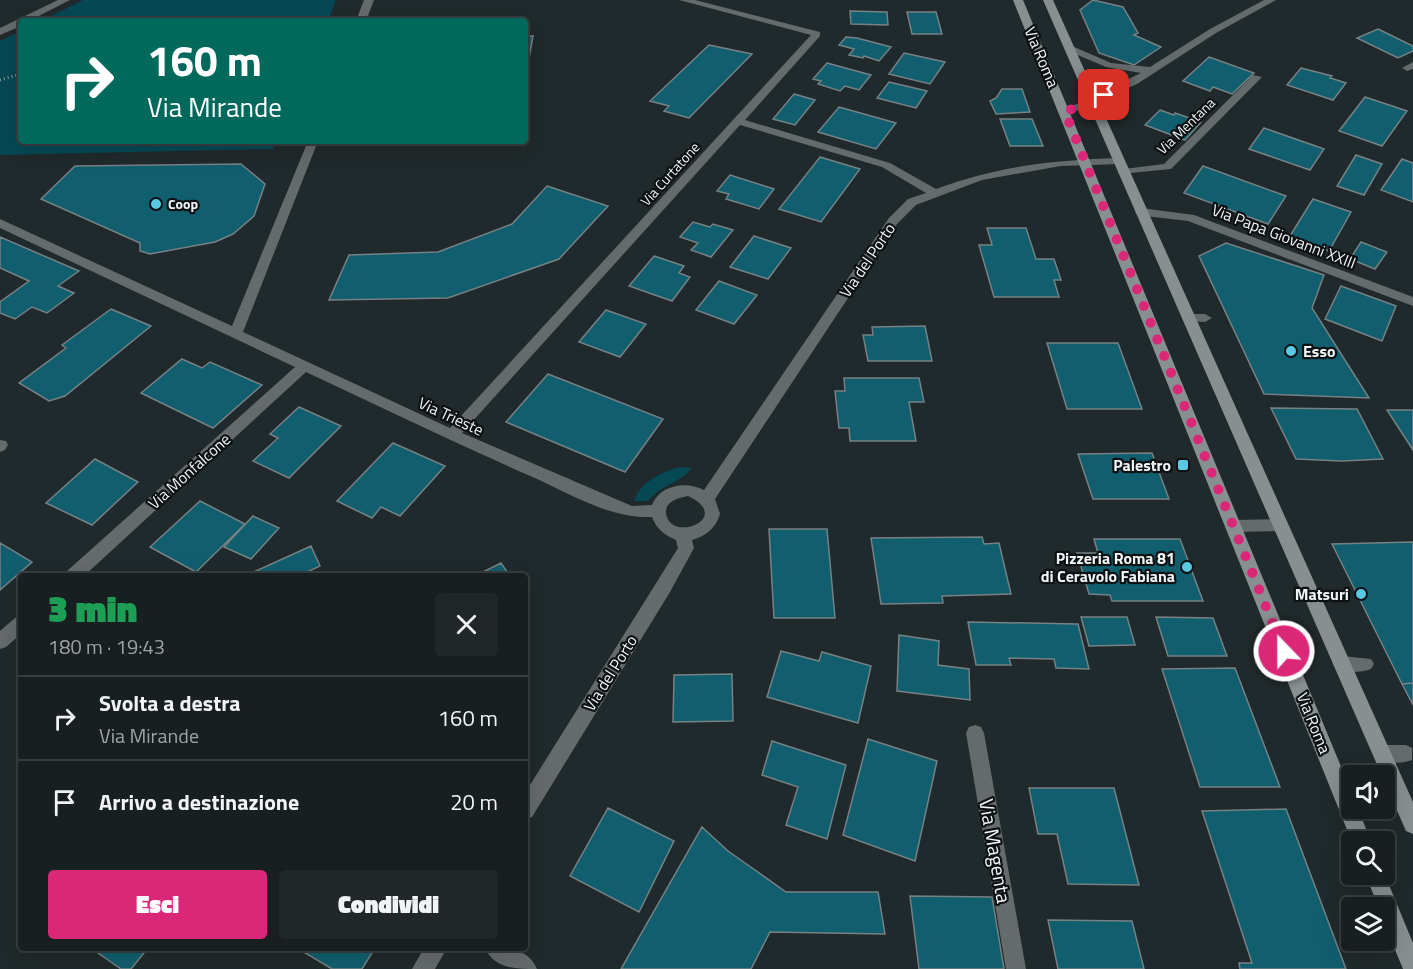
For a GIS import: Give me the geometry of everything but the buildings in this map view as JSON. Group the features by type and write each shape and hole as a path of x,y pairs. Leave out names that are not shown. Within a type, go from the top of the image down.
{"main road":[{"name":"Via Roma","path":"1019,3 1358,831"},
{"name":"Via Roma","path":"1049,3 1413,824"},
{"path":"1379,885 1413,968"}],"street":[{"path":"28,18 65,0"},
{"path":"362,18 369,0"},
{"name":"Via Curtatone","path":"452,435 817,34 684,0"},
{"path":"1065,112 1133,82 1213,31 1271,0"},
{"path":"0,32 18,23"},
{"path":"1069,48 1120,69 1153,69"},
{"name":"Via Mentana","path":"1122,167 1167,167 1257,77"},
{"path":"738,122 886,165 935,193"},
{"path":"236,333 312,144"},
{"name":"Via del Porto","path":"707,498 893,221 912,202 980,177 1018,170 1084,162 1122,167"},
{"name":"Via Papa Giovanni XXIII","path":"1141,212 1190,218 1413,302"},
{"name":"Via Trieste","path":"0,223 452,435 622,509 632,512 657,512"},
{"path":"1189,318 1205,318"},
{"name":"Via Monfalcone","path":"76,573 305,366"},
{"path":"677,490 698,492 707,498 712,505 713,514 710,522 694,533 683,534 666,529 660,521 657,512 660,502 677,490"},
{"path":"1233,526 1280,525"},
{"name":"Via del Porto","path":"528,805 664,587 686,548 683,534"},
{"path":"0,642 18,626"},
{"path":"1342,664 1365,664"},
{"name":"Via Magenta","path":"975,733 1016,969"},
{"path":"1382,754 1406,754"},
{"path":"422,969 435,951"},
{"path":"500,951 527,969"}],"path":[{"path":"0,80 18,75"}],"shaded area":[{"path":"83,0 336,0 329,18 47,18"},
{"path":"18,32 18,144 275,144 273,149 0,155 0,41"},
{"path":"681,467 692,468 682,478 653,495 648,501 634,501 637,494 653,478"}],"place":[{"name":"Coop","path":"156,204"},
{"name":"Esso","path":"1291,351"},
{"name":"Palestro","path":"1183,465"},
{"name":"Pizzeria Roma 81 di Ceravolo Fabiana","path":"1187,567"},
{"name":"Matsuri","path":"1361,594"}],"route":[{"path":"1104,95 1065,112 1284,651"}]}
